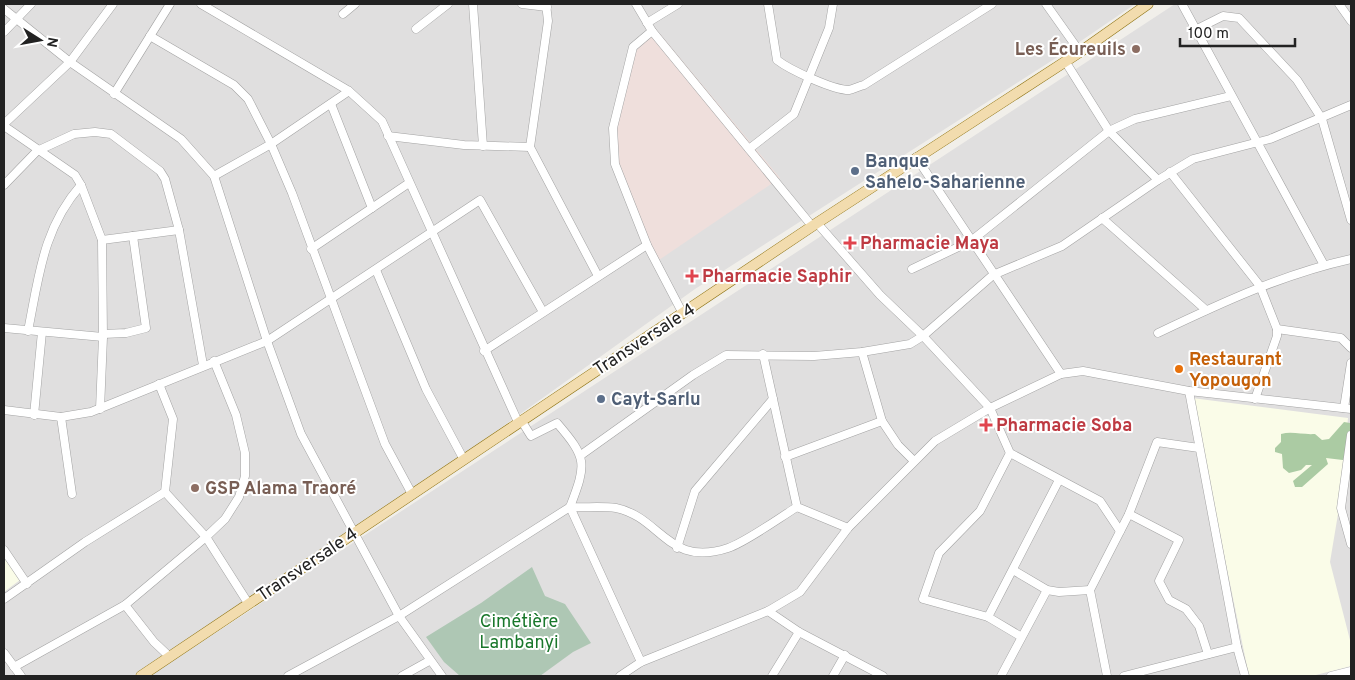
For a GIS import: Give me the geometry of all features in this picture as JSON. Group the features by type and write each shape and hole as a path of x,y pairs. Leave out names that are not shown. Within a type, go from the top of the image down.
{"main road":[{"name":"Transversale 4","path":"141,676 815,224 1080,52 1148,4"}],"street":[{"path":"4,32 31,4"},
{"path":"100,408 103,336 102,240 81,184 75,175 37,151 4,125 70,62 114,4"},
{"path":"114,94 170,4"},
{"path":"201,4 349,91 382,121 433,231 484,351 520,421 531,436 556,423 581,456 580,482 570,507 641,662"},
{"path":"343,14 355,4"},
{"path":"416,28 448,4"},
{"path":"473,4 483,146"},
{"path":"522,4 546,5 548,21 530,147 598,276"},
{"path":"636,4 652,31 749,149 880,295 923,336 990,408 1010,453 1100,501 1120,531"},
{"path":"647,23 678,4"},
{"path":"768,4 777,60 787,68 809,78 848,90 864,85 992,4"},
{"path":"749,149 794,114 829,28 833,4"},
{"path":"1046,4 1080,52"},
{"path":"1182,4 1324,265"},
{"path":"1340,4 1351,21"},
{"path":"4,9 70,62 181,139 214,176 267,342 301,434 398,616 429,661 442,676"},
{"path":"1195,30 1223,16 1239,18 1297,80 1322,118 1351,220"},
{"path":"652,31 633,47 613,128 615,164 647,246 683,314"},
{"path":"150,36 234,85 248,99 271,144 292,193 311,249 385,444 412,494"},
{"path":"1064,61 1109,131 1158,180"},
{"path":"214,176 271,144 349,91"},
{"path":"912,269 971,241 1109,131 1135,119 1231,96"},
{"path":"331,104 372,208"},
{"path":"581,456 693,375 726,355 814,356 862,352 910,344 923,336 993,275 1062,246 1170,172 1193,159 1256,143 1351,105"},
{"path":"4,185 37,151 74,134 95,132 110,134 160,171 165,179 179,230 203,366"},
{"path":"388,136 483,146 530,147"},
{"path":"916,157 993,275 1061,374"},
{"path":"1170,172 1260,286 1277,329 1277,336 1255,399"},
{"path":"311,249 410,183"},
{"path":"28,331 48,238 65,203 81,184"},
{"path":"4,410 60,417 91,412 214,361 267,342 480,200 543,312"},
{"path":"1102,218 1206,310"},
{"path":"102,240 179,230"},
{"path":"4,328 103,336 126,334 146,328 133,236"},
{"path":"484,351 647,246"},
{"path":"1158,333 1260,286 1324,265 1351,259"},
{"path":"376,270 426,389 464,460"},
{"path":"1277,329 1341,338 1351,348"},
{"path":"34,415 42,332"},
{"path":"862,352 882,421 898,445 914,461"},
{"path":"763,354 797,507"},
{"path":"14,667 125,605 225,519 239,497 245,476 245,453 236,414 214,361"},
{"path":"620,676 641,662 768,611 800,592 848,528 935,441 990,408 1061,374 1083,371 1189,391 1348,409 1351,363"},
{"path":"159,384 173,419 164,492"},
{"path":"1189,391 1245,676"},
{"path":"677,548 695,491 773,399"},
{"path":"60,417 72,494"},
{"path":"785,458 882,421"},
{"path":"1351,435 1342,508 1351,544"},
{"path":"1107,676 1090,590 1129,514 1157,442 1199,448"},
{"path":"1010,453 980,511 940,553 923,599 988,617 1020,636"},
{"path":"988,617 1059,480"},
{"path":"164,492 206,537 248,603"},
{"path":"4,599 85,542 164,492"},
{"path":"288,676 398,616 570,507 616,508 642,520 677,548 710,552 730,548 797,507"},
{"path":"797,507 848,528"},
{"path":"1129,514 1179,540 1159,581 1169,600 1186,610 1199,626 1208,654"},
{"path":"4,550 27,584"},
{"path":"1013,570 1047,590 1059,592 1090,590"},
{"path":"1001,676 1020,636 1047,590"},
{"path":"125,605 154,642 170,657"},
{"path":"768,611 799,632 883,676"},
{"path":"772,676 799,632"},
{"path":"1124,676 1238,647"},
{"path":"4,653 21,676"},
{"path":"833,676 845,655"},
{"path":"402,676 429,661"},
{"path":"1331,676 1351,671"}],"shaded area":[{"path":"4,4 1135,4 1059,56 695,289 425,482 133,676 4,676"},
{"path":"1175,4 1351,4 1351,676 150,676"},
{"path":"656,29 780,178 656,262 616,164 615,123 636,51"},
{"path":"1192,398 1348,418 1339,508 1330,562 1351,644 1351,666 1312,676 1249,676"},
{"path":"4,557 20,580 4,592"}],"green space":[{"path":"1344,422 1350,423 1351,426 1351,461 1326,458 1328,464 1302,487 1295,487 1293,481 1312,465 1306,465 1301,470 1289,473 1283,468 1282,454 1275,452 1275,448 1281,442 1281,434 1315,434 1322,440 1329,439"},
{"name":"Cimétière Lambanyi","path":"532,567 545,596 565,604 591,643 573,652 540,676 460,676 444,662 426,637 481,603"}],"place":[{"name":"Les Écureuils","path":"1136,49"},
{"name":"Banque Sahelo-Saharienne","path":"855,171"},
{"name":"Pharmacie Maya","path":"850,243"},
{"name":"Pharmacie Saphir","path":"692,276"},
{"name":"Restaurant Yopougon","path":"1179,369"},
{"name":"Cayt-Sarlu","path":"601,399"},
{"name":"Pharmacie Soba","path":"986,425"},
{"name":"GSP Alama Traoré","path":"195,488"}]}
